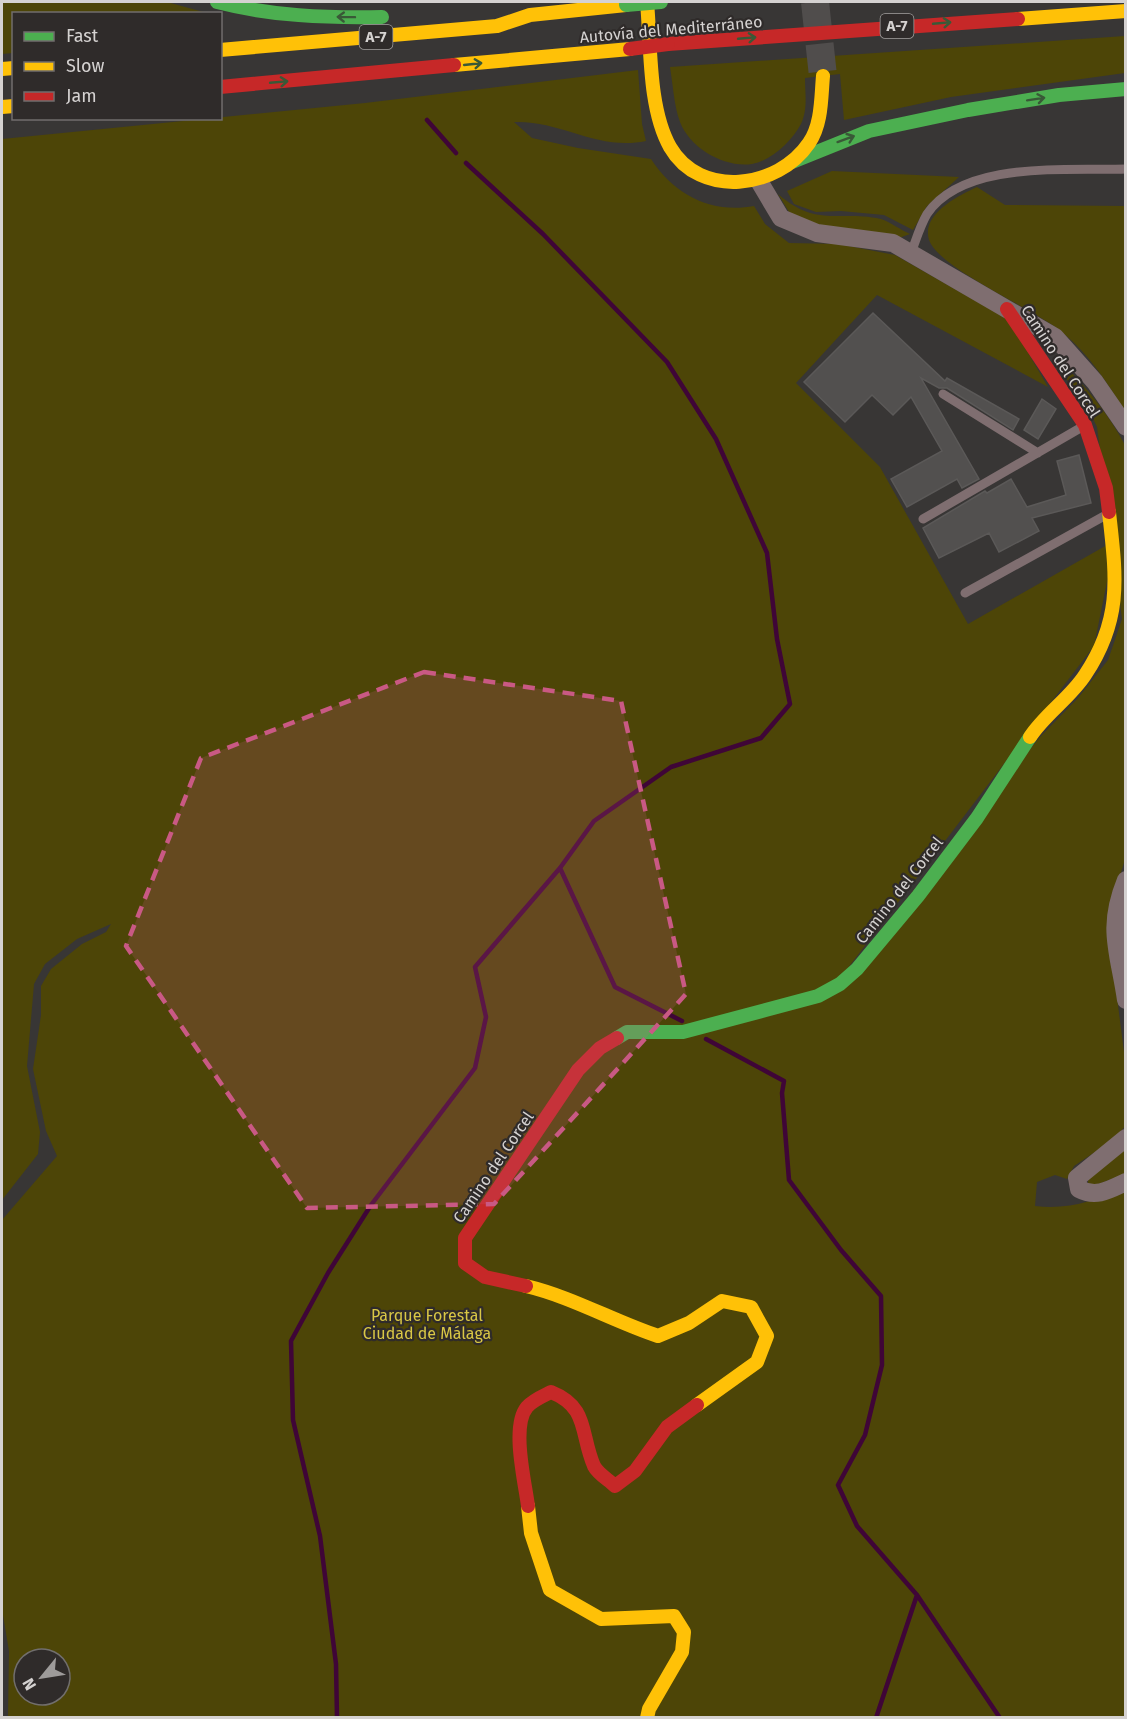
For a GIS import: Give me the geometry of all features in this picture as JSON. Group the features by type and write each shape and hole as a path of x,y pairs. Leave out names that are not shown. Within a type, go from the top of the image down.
{"main road":[{"path":"217,2 273,12 345,17 400,16"},
{"path":"647,2 659,112 669,146 680,161 694,173 721,182 759,181 792,162 868,131 968,110 1059,95 1125,89"},
{"name":"Autovía del Mediterráneo","path":"222,50 497,26 530,15 661,2"},
{"path":"497,9 530,15"},
{"name":"Autovía del Mediterráneo","path":"222,87 668,44 1125,10"},
{"path":"792,162 809,144 817,125 823,76"},
{"name":"Camino del Corcel","path":"647,1718 649,1709 682,1652 684,1632 674,1616 601,1619 550,1590 531,1533 519,1437 525,1409 535,1400 551,1392 566,1398 579,1410 596,1469 615,1485 635,1471 667,1426 757,1362 766,1336 751,1306 722,1301 689,1323 658,1336 628,1326 580,1303 537,1289 485,1277 465,1263 463,1253 465,1238 578,1070 600,1048 627,1032 683,1032 818,996 840,984 857,969 918,896 977,818 1033,733 1084,675 1110,628 1118,582 1110,513 1085,425 1007,309"}],"street":[{"path":"759,181 781,218 817,233 893,243 1055,337 1095,382 1125,427"},
{"path":"1125,880 1116,903 1113,932 1125,1000"},
{"path":"1125,1138 1104,1157 1084,1169 1077,1178 1079,1189 1089,1194 1102,1193 1125,1182"}],"lane":[{"path":"911,253 927,214 954,189 979,177 1007,173 1125,170"},
{"path":"943,394 1038,453"},
{"path":"923,519 1085,425"},
{"path":"965,593 1110,513"}],"highlighted area":[{"path":"424,672 621,701 686,994 494,1204 307,1208 126,946 201,758"}],"green space":[{"path":"2,2 167,2 203,12 12,12 12,53 2,54"},
{"path":"1125,36 1125,73 951,97 844,120 840,74 805,78 806,101 801,124 787,143 773,155 752,164 730,163 720,159 700,148 692,140 678,116 670,67"},
{"name":"Parque Forestal Ciudad de Málaga","path":"638,70 642,124 646,141 611,142 548,126 514,122 532,138 578,148 651,159 671,183 695,199 723,207 754,206 765,224 789,243 838,244 895,255 1009,320 1048,387 877,295 796,383 880,467 968,624 1107,545 1110,567 1094,646 825,998 1040,737 1078,698 1108,660 1122,619 1097,427 1082,396 1057,369 1061,362 1097,402 1126,447 1126,856 1107,919 1125,1060 1125,1126 1116,1138 1074,1166 1067,1179 1055,1175 1037,1182 1035,1206 1059,1207 1082,1203 1125,1186 1125,1717 8,1717 9,1651 2,1609 2,1220 57,1156 46,1131 33,1069 41,1015 41,986 51,969 82,944 106,932 111,924 77,939 45,964 34,984 27,1066 40,1132 38,1154 2,1200 2,139 194,120 222,120 222,117 365,103"},
{"path":"832,171 959,177 927,206 913,230 884,215 841,211 816,212 794,204 787,191"},
{"path":"977,187 1005,205 1125,206 1125,411 1090,360 1063,333 951,264 929,240 930,222 936,214 960,195"},
{"path":"778,194 804,211 828,216 881,219 910,234 896,239 808,224 789,212"},
{"path":"1125,1146 1125,1174 1093,1186 1088,1184 1088,1176"}],"building":[{"path":"873,313 945,381 947,378 1019,419 1013,430 947,388 939,388 921,378 979,479 962,488 957,479 907,507 891,479 942,451 911,397 893,415 872,395 845,422 804,382"},
{"path":"1042,399 1056,409 1038,439 1024,430"},
{"path":"1079,455 1091,503 1032,518 1039,531 999,552 989,533 939,558 923,528 985,491 987,493 1011,479 1027,507 1066,495 1057,461"}],"waterway":[{"path":"427,120 456,153"},
{"path":"337,1718 336,1664 320,1536 293,1420 291,1341 328,1273 371,1205 475,1068 486,1017 475,967 560,868 594,821 671,767 761,738 790,704 777,639 767,553 716,439 667,362 543,234 466,163"},
{"path":"560,868 615,987 682,1021"},
{"path":"706,1039 784,1081 782,1093 789,1180 841,1250 881,1296 882,1365 865,1435 838,1485 857,1526 917,1595 1000,1718"},
{"path":"876,1718 917,1595"}],"tunnel":[{"path":"815,2 823,76"}],"traffic: fast":[{"path":"217,2 237,7 299,15 382,17"},
{"path":"626,5 661,2"},
{"path":"792,162 869,131 968,110 1059,95 1126,89"},
{"path":"617,1038 627,1032 683,1032 818,996 840,984 857,969 918,896 977,818 1030,737"}],"traffic: slow":[{"path":"647,2 654,95 663,131 670,147 683,164 700,175 719,181 739,182 759,178 795,159 809,143 816,128 823,76"},
{"path":"222,50 497,26 530,15 626,5"},
{"path":"1018,19 1126,11"},
{"path":"454,65 630,49"},
{"path":"2,69 12,68"},
{"path":"2,107 12,106"},
{"path":"1030,737 1085,675 1106,634 1111,615 1115,577 1109,512"},
{"path":"526,1286 560,1296 658,1336 689,1323 722,1301 751,1307 767,1336 757,1362 697,1405"},
{"path":"528,1506 531,1533 550,1590 601,1619 674,1616 684,1632 682,1652 649,1709 647,1718"}],"traffic: jam":[{"path":"668,44 1018,19"},
{"path":"630,49 668,44"},
{"path":"222,87 454,65"},
{"path":"1007,309 1085,425 1106,488 1109,512"},
{"path":"526,1286 485,1277 465,1263 465,1238 578,1070 600,1048 617,1038"},
{"path":"528,1506 519,1440 522,1416 535,1400 551,1392 572,1405 582,1423 594,1466 615,1486 635,1471 667,1427 697,1405"}]}
